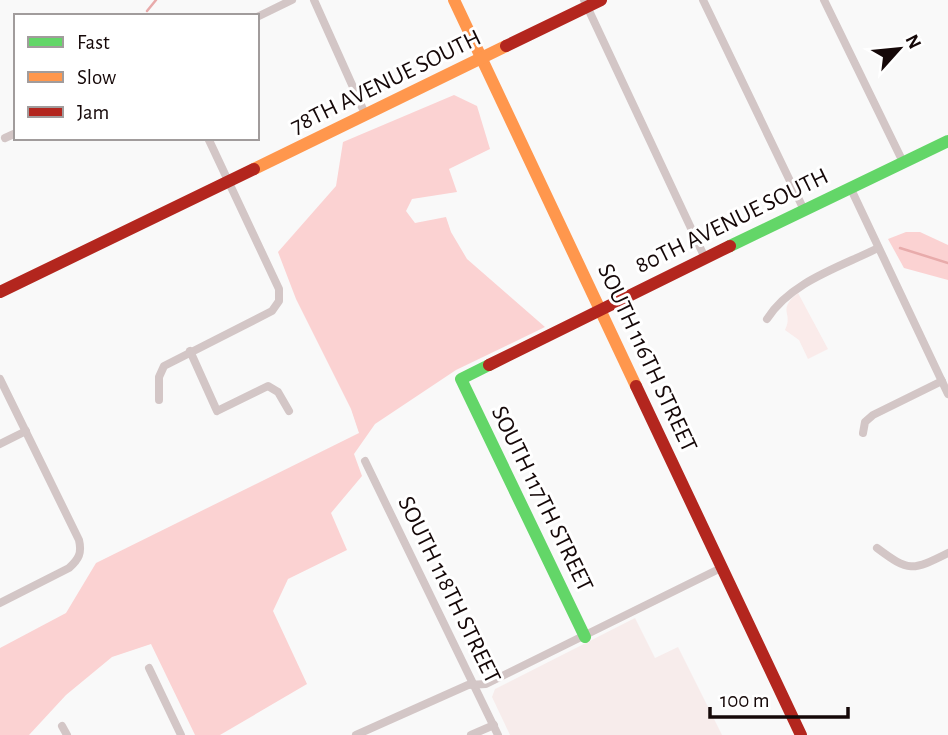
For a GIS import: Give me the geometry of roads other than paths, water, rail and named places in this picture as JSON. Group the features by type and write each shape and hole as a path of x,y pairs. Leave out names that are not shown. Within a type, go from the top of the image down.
{"street":[{"path":"259,16 292,0"},
{"path":"314,0 366,116"},
{"name":"SOUTH 116TH STREET","path":"454,0 801,735"},
{"name":"78TH AVENUE SOUTH","path":"0,292 366,116 585,3 601,0"},
{"path":"704,0 804,210"},
{"path":"824,0 904,162"},
{"path":"585,3 705,258"},
{"path":"5,138 14,134"},
{"path":"159,400 159,377 162,369 174,359 271,311 279,301 279,289 209,140"},
{"name":"80TH AVENUE SOUTH","path":"461,379 601,308 948,141"},
{"path":"850,187 948,394"},
{"path":"767,319 776,303 795,289 878,248"},
{"path":"190,351 217,411 268,386 278,392 289,411"},
{"path":"0,379 79,540 81,550 78,560 69,568 0,603"},
{"name":"SOUTH 117TH STREET","path":"461,379 585,637"},
{"path":"863,432 865,422 873,415 942,381"},
{"path":"0,444 26,431"},
{"name":"SOUTH 118TH STREET","path":"365,461 498,735"},
{"path":"877,548 899,565 910,568 948,553"},
{"path":"356,735 473,684 486,684 723,567"},
{"path":"149,668 181,735"},
{"path":"471,735 494,725"}],"waterway":[{"path":"147,11 156,0"},
{"path":"900,248 948,263"}]}
